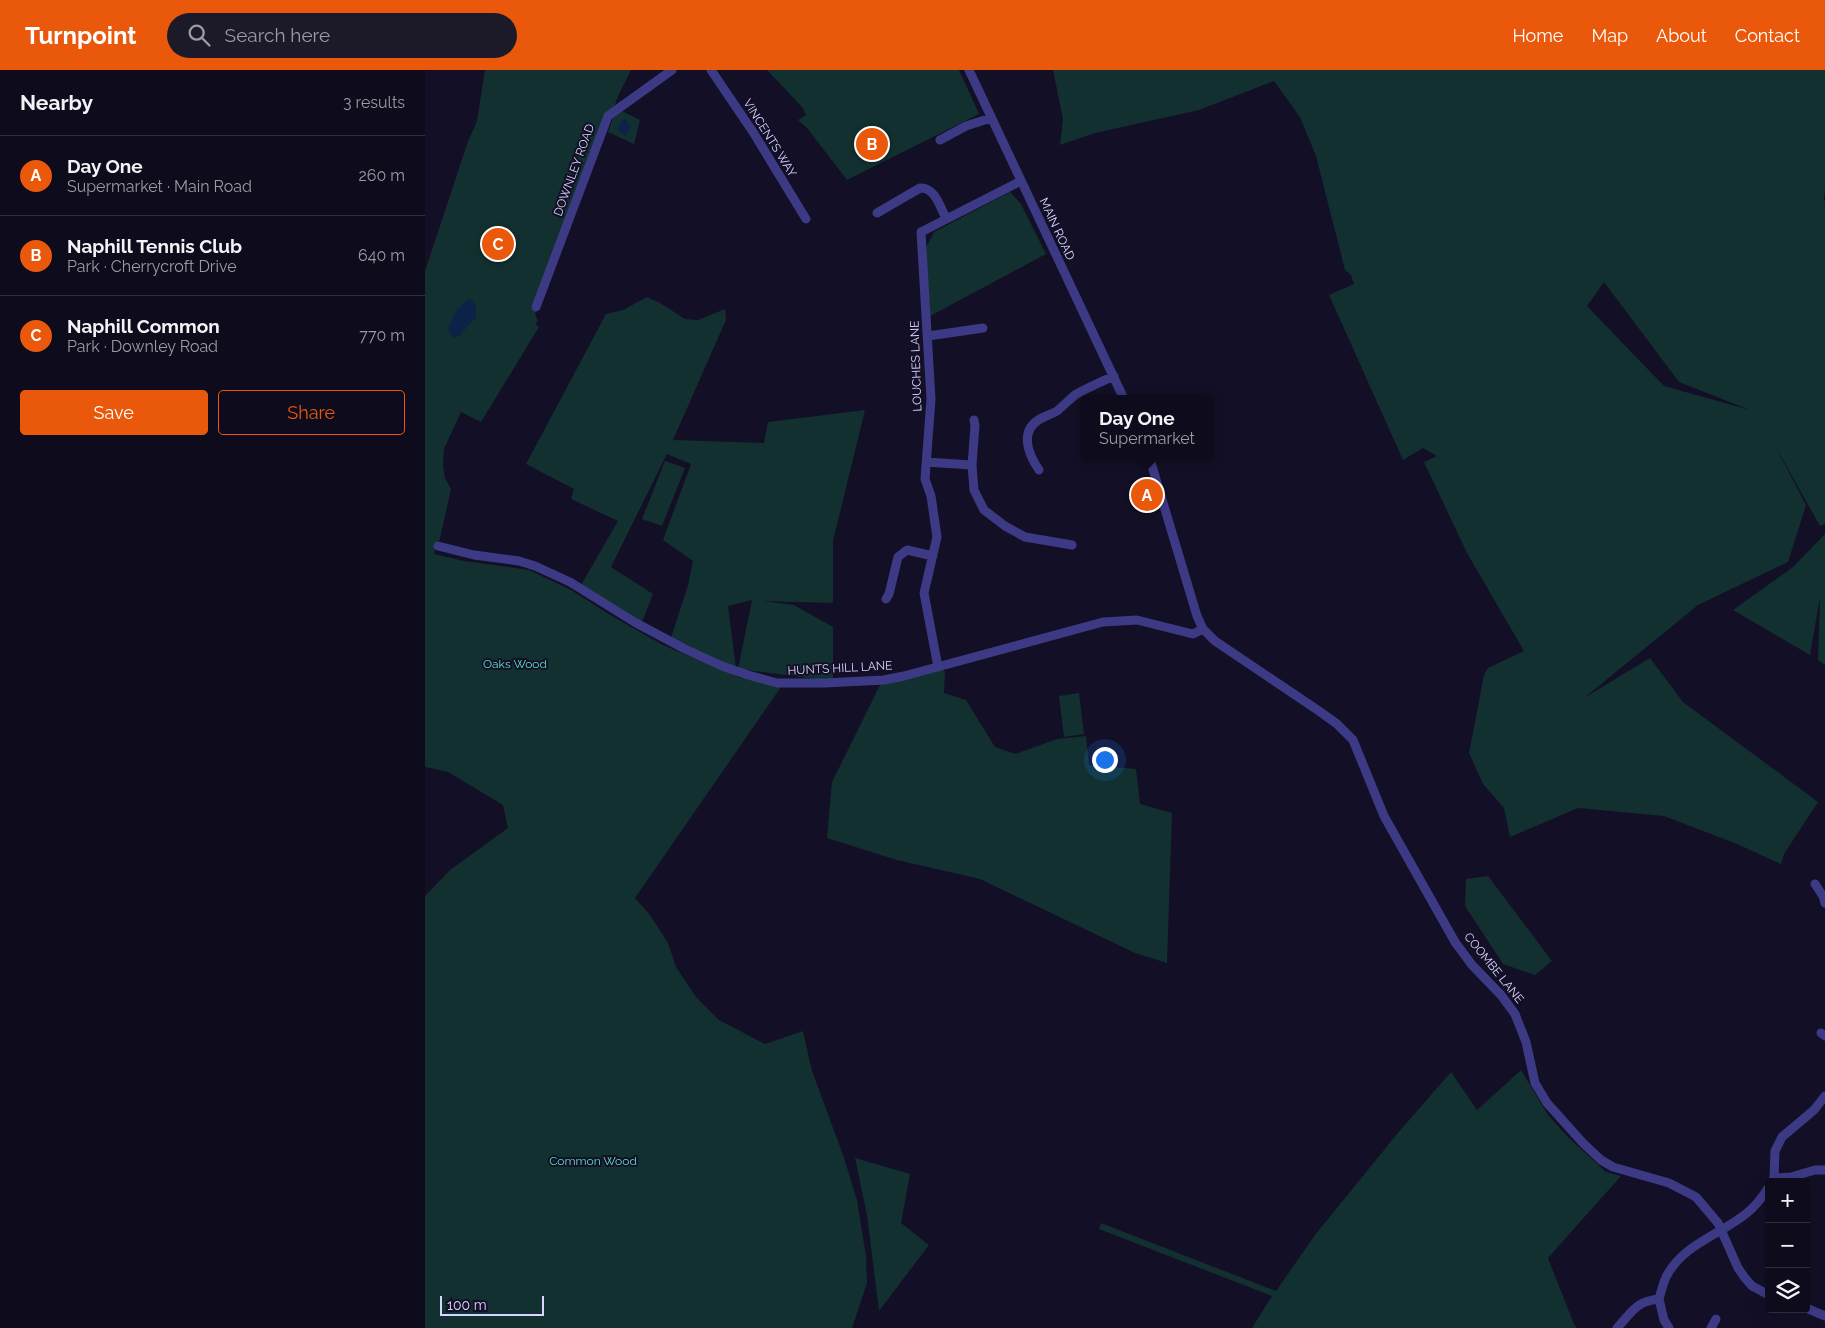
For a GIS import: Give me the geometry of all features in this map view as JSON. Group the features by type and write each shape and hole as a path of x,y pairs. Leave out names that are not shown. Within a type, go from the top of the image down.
{"street":[{"name":"DOWNLEY ROAD","path":"536,306 608,116 672,70"},
{"name":"VINCENTS WAY","path":"711,70 753,132 806,220"},
{"name":"MAIN ROAD","path":"969,70 1122,395"},
{"path":"940,140 966,126 991,118"},
{"name":"LOUCHES LANE","path":"938,667 924,593 937,537 931,496 925,480 931,399 921,232 1021,181"},
{"path":"877,213 920,188 926,188 932,191 946,218"},
{"path":"928,336 983,328"},
{"path":"1039,470 1036,459 1027,444 1030,426 1058,410 1075,396 1114,376"},
{"path":"974,420 973,490 984,510 1005,526 1025,537 1072,545"},
{"path":"1150,460 1197,616 1205,632"},
{"path":"926,462 972,465"},
{"name":"HUNTS HILL LANE","path":"438,546 474,555 519,561 535,566 570,582 637,623 685,649 722,666 777,683 884,680 1103,622 1137,620 1193,634 1205,632"},
{"path":"886,599 889,594 898,557 907,550 933,556"},
{"name":"COOMBE LANE","path":"1205,632 1215,642 1337,724 1353,740 1384,816 1455,942 1472,965 1501,995 1515,1014 1526,1042 1535,1083 1547,1103 1601,1160 1613,1167 1682,1188 1696,1197 1707,1208 1721,1230 1738,1268 1745,1278 1753,1286 1765,1293"},
{"path":"1815,884 1825,903"},
{"path":"1772,1178 1775,1151 1781,1137 1814,1110 1825,1096"},
{"path":"1791,1178 1815,1170 1825,1170"},
{"path":"1669,1328 1664,1320 1659,1299 1666,1277 1679,1259 1697,1244 1747,1213 1765,1193"},
{"path":"1617,1328 1639,1304 1659,1299"},
{"path":"1810,1310 1825,1316"},
{"path":"1711,1328 1716,1319"}],"green space":[{"path":"485,70 631,70 618,96 595,162 535,314 538,321 535,324 539,327 481,422 461,412 444,449 443,465 445,478 451,489 440,539 434,554 464,561 529,570 571,590 663,645 739,677 781,687 635,898 650,915 668,943 676,967 696,997 719,1020 765,1044 803,1031 812,1071 843,1155 857,1200 866,1256 867,1283 852,1328 425,1328 425,896 450,870 508,828 503,805 448,772 425,767 425,271 467,144 477,121"},
{"path":"767,70 959,70 979,114 847,180 807,128 798,120 806,115 803,108"},
{"path":"1053,70 1825,70 1825,524 1820,526 1773,442 1806,505 1788,562 1698,605 1584,698 1650,658 1683,702 1818,802 1784,854 1781,864 1737,844 1664,816 1578,808 1510,837 1504,808 1483,784 1469,753 1484,675 1488,668 1524,651 1467,553 1424,462 1437,456 1423,448 1403,460 1329,295 1354,284 1351,275 1345,270 1316,156 1300,117 1274,81 1199,110 1095,133 1060,145 1063,119","holes":["1604,282 1679,382 1750,410 1664,386 1587,306"]},
{"path":"620,110 640,120 634,144 608,132 614,115"},
{"path":"1010,192 1021,204 1046,254 930,316 926,248 934,232"},
{"path":"647,297 685,319 698,320 725,309 726,320 673,440 764,443 768,422 865,410 833,541 833,603 763,601 794,605 833,627 833,681 738,669 752,600 728,606 736,668 671,638 688,585 693,561 663,540 691,464 667,454 611,567 653,594 642,622 581,585 618,521 571,499 574,489 526,464 606,314 623,310"},
{"path":"665,461 685,468 662,526 642,519"},
{"path":"1825,534 1825,665 1818,660 1820,597 1810,655 1733,610 1793,567"},
{"path":"942,669 945,672 944,693 966,700 995,747 1015,754 1057,739 1086,736 1089,765 1136,769 1140,804 1172,813 1167,963 1135,953 980,879 897,860 827,838 832,782 881,683"},
{"path":"1079,693 1084,734 1064,737 1059,696"},
{"path":"1488,876 1552,961 1535,975 1503,964 1465,906 1466,879"},
{"path":"1521,1070 1548,1115 1570,1139 1606,1172 1621,1176 1548,1258 1577,1328 1252,1328 1272,1296 1099,1229 1101,1223 1276,1291 1315,1235 1397,1134 1451,1072 1477,1110"},
{"path":"855,1158 910,1174 901,1223 929,1245 879,1311 867,1215"}],"water":[{"path":"625,119 631,127 626,136 620,132 618,127 622,120"},
{"path":"470,298 476,306 476,317 459,336 453,338 448,330 452,320 459,308"}],"place":[{"name":"Naphill Tennis Club","path":"872,144"},
{"name":"Naphill Common","path":"498,244"},
{"name":"Day One","path":"1147,495"}],"park label":[{"name":"Oaks Wood","path":"515,664"},
{"name":"Common Wood","path":"593,1161"}]}
